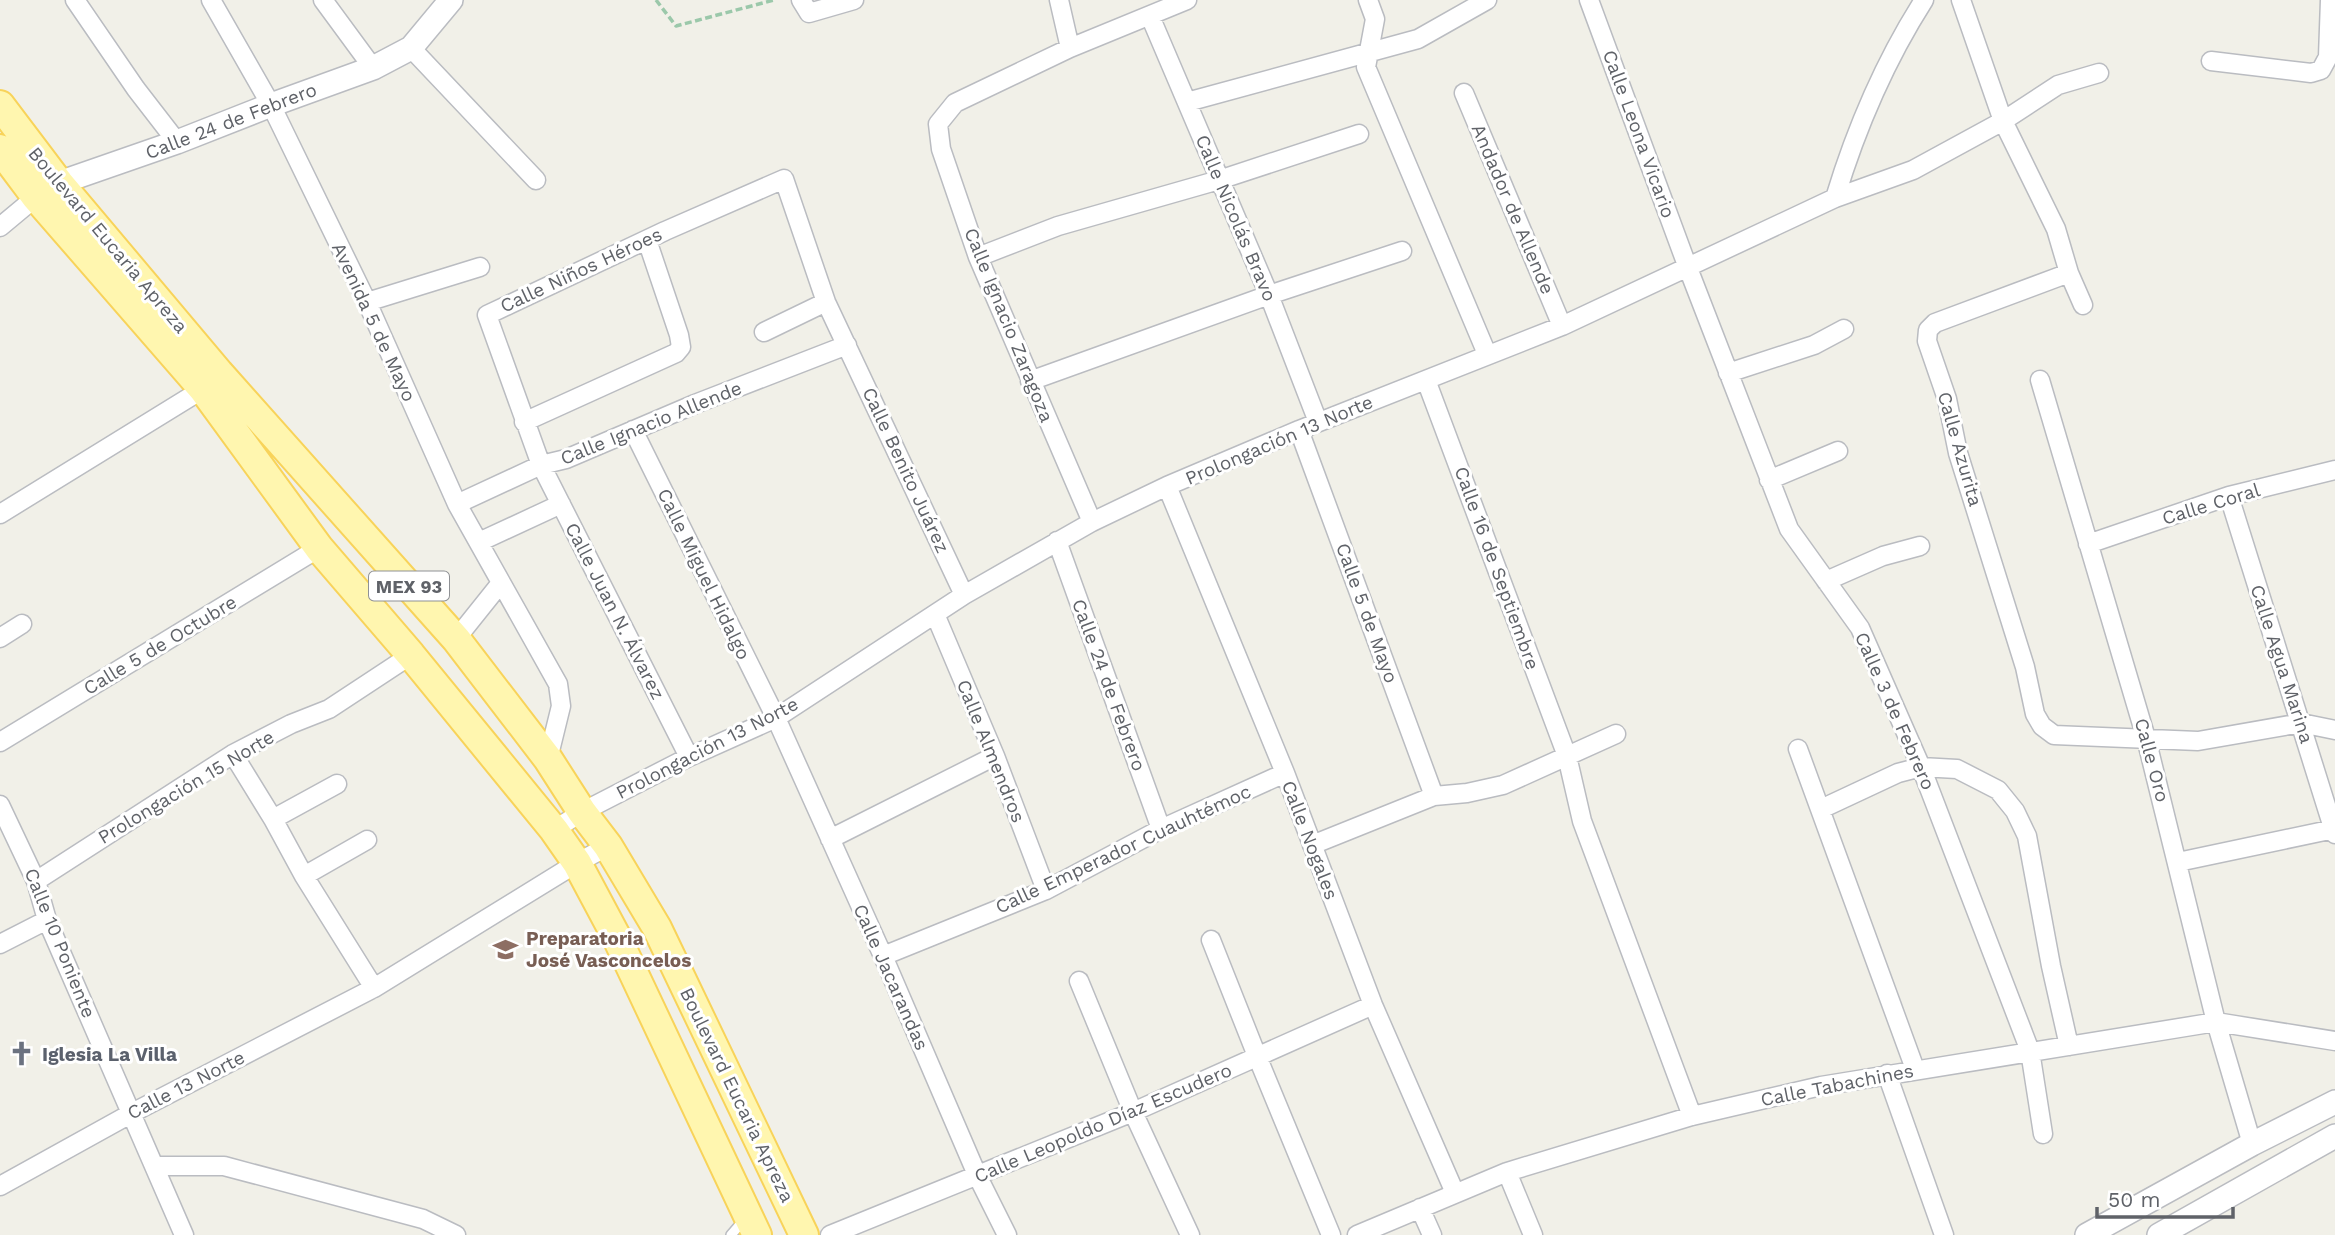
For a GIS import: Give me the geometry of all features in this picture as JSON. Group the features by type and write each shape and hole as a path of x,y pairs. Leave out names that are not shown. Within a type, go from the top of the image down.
{"main road":[{"name":"Boulevard Eucaria Apreza","path":"0,105 48,190"},
{"name":"Boulevard Eucaria Apreza","path":"0,149 48,190 211,381"},
{"name":"MEX 93","path":"211,381 319,548 411,654 554,830 576,863 617,938 745,1229"},
{"name":"MEX 93","path":"211,381 456,639 548,759 582,812"},
{"name":"Boulevard Eucaria Apreza","path":"582,812 608,846 657,928 804,1235"}],"street":[{"path":"75,0 136,89 177,142"},
{"name":"Avenida 5 de Mayo","path":"211,0 271,104 368,302 457,504 558,684 561,706 548,759"},
{"path":"323,0 373,68"},
{"name":"Calle 24 de Febrero","path":"0,227 48,190 271,104 373,68 411,48 451,0"},
{"path":"805,7 854,0"},
{"path":"1059,0 1070,48 1187,0"},
{"path":"1368,0 1375,19 1366,67 1487,354"},
{"path":"1187,102 1418,39 1487,0"},
{"name":"Calle Leona Vicario","path":"1589,0 1688,268"},
{"path":"1835,198 1852,144 1900,36 1924,0"},
{"path":"1961,0 2003,121 2056,229 2068,273 2083,306"},
{"path":"2211,61 2311,73 2321,69 2328,57 2330,0"},
{"name":"Calle Nicolás Bravo","path":"1150,16 1269,295 1318,422"},
{"path":"411,48 536,180"},
{"name":"Calle Ignacio Zaragoza","path":"1070,48 955,103 938,124 941,149 978,257 1092,522"},
{"name":"Prolongación 13 Norte","path":"554,830 582,812 690,757 776,718 964,594 1092,522 1167,486 1299,429 1562,326 1835,198 1913,170 2003,121 2057,85 2099,73"},
{"name":"Andador de Allende","path":"1464,93 1562,326"},
{"path":"978,257 1058,226 1219,180 1359,134"},
{"name":"Calle Niños Héroes","path":"541,465 487,315 783,179"},
{"name":"Calle Benito Juárez","path":"783,179 826,302 964,594"},
{"path":"524,422 676,353 681,347 648,240"},
{"path":"1030,381 1269,295 1402,251"},
{"path":"368,302 480,267"},
{"name":"Calle 3 de Febrero","path":"1688,268 1789,530 1860,628 1921,767 2030,1051 2043,1134"},
{"name":"Calle Azurita","path":"2068,273 1936,323 1928,330 1927,341 1947,399 1958,453 2025,667 2035,714 2042,726 2054,735 2146,738"},
{"path":"764,332 826,302"},
{"path":"1728,373 1814,345 1844,329"},
{"name":"Calle Ignacio Allende","path":"457,504 541,465 566,459 847,345"},
{"name":"Calle 16 de Septiembre","path":"1426,380 1567,756 1582,821 1692,1116"},
{"name":"Calle Oro","path":"2040,380 2117,633 2178,862 2216,1022 2252,1144"},
{"path":"0,514 211,381"},
{"name":"Calle 5 de Mayo","path":"1299,429 1434,796"},
{"name":"Calle Miguel Hidalgo","path":"633,430 776,718"},
{"path":"1769,480 1838,451"},
{"name":"Calle Juan N. Álvarez","path":"541,465 690,757"},
{"name":"Calle Coral","path":"2088,544 2228,496 2335,470"},
{"name":"Calle Nogales","path":"1167,486 1285,773 1373,1005 1455,1193"},
{"name":"Calle Agua Marina","path":"2228,496 2334,831"},
{"path":"479,542 561,504"},
{"name":"Calle 24 de Febrero","path":"1057,541 1161,829"},
{"path":"1826,581 1884,556 1920,546"},
{"name":"Calle 5 de Octubre","path":"0,742 319,548"},
{"path":"456,639 500,584"},
{"name":"Calle Almendros","path":"934,614 995,756 1046,890"},
{"path":"0,638 22,624"},
{"name":"Prolongación 15 Norte","path":"36,881 233,754 291,724 329,709 411,654"},
{"name":"Calle Jacarandas","path":"776,718 978,1177 1007,1235"},
{"path":"2146,738 2199,741 2301,723 2335,730"},
{"path":"1312,845 1434,796 1467,793 1503,785 1616,734"},
{"path":"1798,749 1915,1069"},
{"path":"233,754 304,876 374,988"},
{"path":"830,839 995,756"},
{"path":"1821,809 1898,773 1921,767 1957,769 1998,790 2015,811 2027,836 2051,966 2070,1046"},
{"name":"Calle Emperador Cuauhtémoc","path":"883,956 1046,890 1161,829 1285,773"},
{"path":"273,819 337,784"},
{"name":"Calle 10 Poniente","path":"0,805 36,881 47,920 184,1235"},
{"path":"2178,862 2334,831"},
{"path":"304,876 367,840"},
{"name":"Calle 13 Norte","path":"0,1186 132,1113 374,988 608,846"},
{"path":"0,944 47,920"},
{"path":"1212,940 1256,1056 1331,1235"},
{"path":"1079,981 1133,1112 1190,1235"},
{"name":"Calle Leopoldo Díaz Escudero","path":"830,1235 1133,1112 1373,1005"},
{"name":"Calle Tabachines","path":"1357,1235 1507,1172 1692,1116 1821,1086 2216,1022 2335,1041"},
{"path":"1886,1074 1944,1235"},
{"path":"2087,1235 2252,1144 2335,1102"},
{"path":"2172,1232 2335,1136"},
{"path":"155,1166 224,1166 423,1219 456,1235"},
{"path":"1507,1172 1533,1235"},
{"path":"1420,1208 1432,1235"}],"path":[{"path":"656,0 676,26 774,0"}],"place":[{"name":"Preparatoria José Vasconcelos","path":"506,949"},
{"name":"Iglesia La Villa","path":"22,1054"}]}
